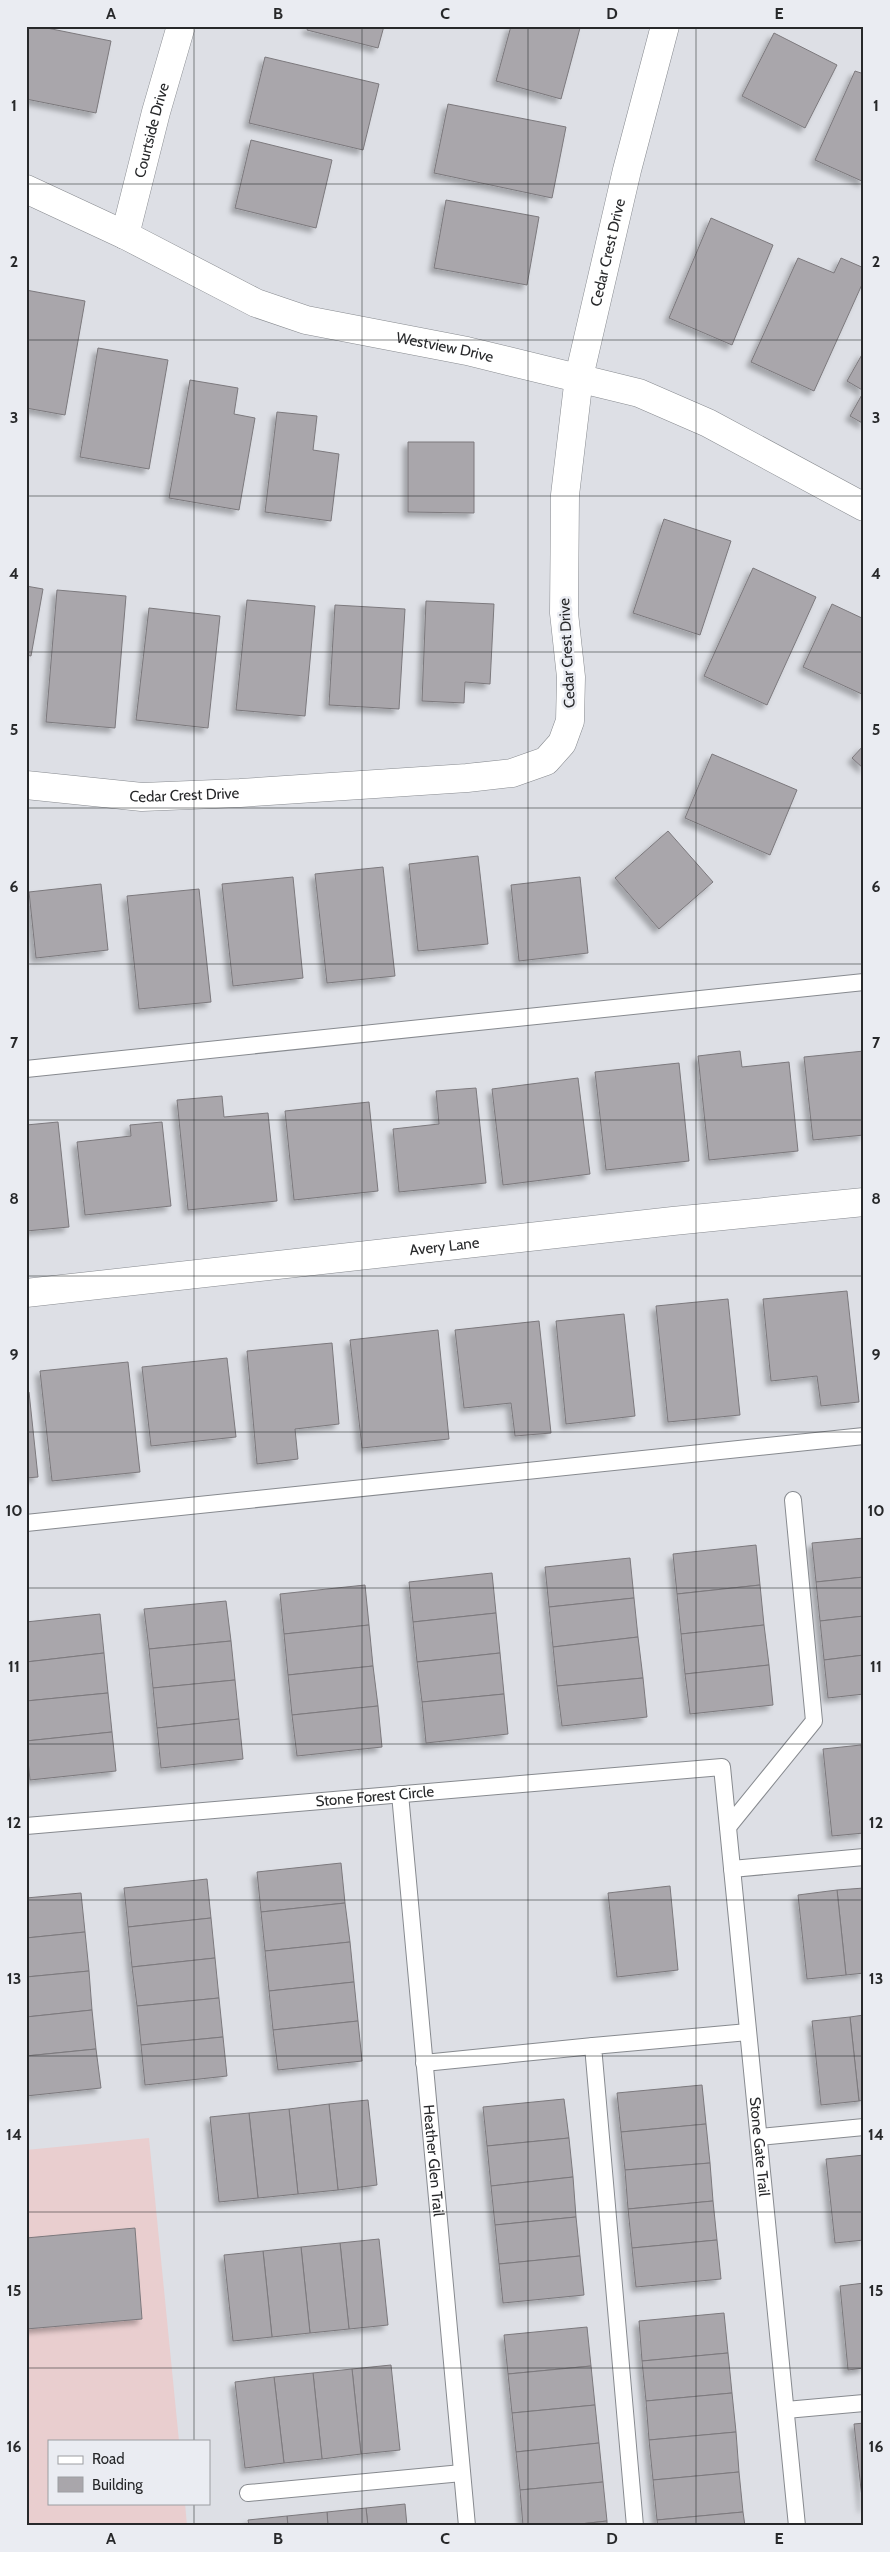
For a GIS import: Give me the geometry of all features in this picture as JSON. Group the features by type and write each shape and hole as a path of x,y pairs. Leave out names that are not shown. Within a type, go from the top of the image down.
{"street":[{"name":"Courtside Drive","path":"125,235 181,26"},
{"name":"Cedar Crest Drive","path":"26,785 142,796 240,793 503,774 546,761 562,744 570,721 571,677 564,613 564,504 579,377 627,170 666,26"},
{"name":"Westview Drive","path":"26,189 125,235 256,303 306,320 467,351 639,393 708,423 864,507"},
{"name":"Avery Lane","path":"26,1293 673,1221 864,1202"}],"lane":[{"path":"26,1069 864,982"},
{"path":"26,1523 864,1436"},
{"path":"728,1827 814,1721 793,1500"},
{"name":"Stone Gate Trail","path":"722,1767 797,2526"},
{"name":"Stone Forest Circle","path":"26,1826 722,1767"},
{"name":"Heather Glen Trail","path":"400,1794 467,2526"},
{"path":"732,1869 864,1857"},
{"path":"424,2063 748,2032"},
{"path":"593,2046 636,2526"},
{"path":"759,2137 864,2126"},
{"path":"786,2410 864,2402"},
{"path":"248,2492 462,2473"}],"shaded area":[{"path":"149,2138 179,2440 48,2440 48,2504 185,2504 187,2526 26,2526 26,2150"}],"building":[{"path":"26,26 37,26 111,41 96,113 26,99"},
{"path":"308,26 384,26 378,48 307,30"},
{"path":"511,26 572,26 580,28 561,99 496,81"},
{"path":"774,33 837,65 805,128 742,96"},
{"path":"265,57 379,84 363,150 249,123"},
{"path":"855,71 864,74 864,182 815,160"},
{"path":"448,104 566,127 552,198 434,173"},
{"path":"251,140 332,160 316,228 235,208"},
{"path":"446,200 539,217 527,285 434,268"},
{"path":"711,218 773,245 732,345 669,318"},
{"path":"798,258 834,273 841,258 864,268 864,280 814,391 751,362"},
{"path":"26,290 85,301 65,415 26,408"},
{"path":"98,348 168,360 149,469 80,457"},
{"path":"864,351 864,391 847,381"},
{"path":"190,380 238,388 234,414 255,418 239,510 169,498"},
{"path":"864,391 864,424 850,416"},
{"path":"277,412 317,416 313,450 339,454 331,521 265,512"},
{"path":"408,442 474,442 474,513 408,512"},
{"path":"664,519 731,541 700,635 633,613"},
{"path":"753,568 816,597 767,705 704,676"},
{"path":"26,586 43,589 31,656 26,655"},
{"path":"57,590 126,596 115,728 46,722"},
{"path":"247,600 315,606 305,716 236,710"},
{"path":"426,601 494,604 490,684 465,682 464,703 422,701"},
{"path":"832,604 864,619 864,695 803,667"},
{"path":"335,605 405,609 399,709 329,705"},
{"path":"149,608 220,616 208,728 136,720"},
{"path":"864,745 864,769 852,758"},
{"path":"712,754 797,790 770,855 685,818"},
{"path":"668,831 713,882 659,929 615,878"},
{"path":"478,856 488,944 418,951 409,864"},
{"path":"383,867 395,976 327,983 315,874"},
{"path":"293,877 303,978 233,986 222,884"},
{"path":"580,877 588,953 519,961 511,885"},
{"path":"101,884 108,950 36,958 29,892"},
{"path":"199,889 211,1002 139,1009 127,896"},
{"path":"740,1051 742,1067 789,1062 798,1151 709,1160 698,1056"},
{"path":"864,1051 864,1135 813,1140 804,1057"},
{"path":"679,1063 689,1161 606,1170 595,1072"},
{"path":"578,1078 590,1174 503,1185 492,1089"},
{"path":"476,1088 486,1183 399,1192 393,1129 439,1124 436,1091"},
{"path":"222,1096 224,1117 268,1113 277,1201 188,1210 177,1100"},
{"path":"369,1102 378,1191 294,1200 285,1111"},
{"path":"58,1122 69,1227 26,1231 26,1125"},
{"path":"162,1122 171,1206 85,1215 77,1142 131,1136 130,1125"},
{"path":"847,1291 859,1402 821,1406 817,1376 771,1381 763,1299"},
{"path":"728,1299 740,1415 668,1422 656,1306"},
{"path":"624,1314 635,1416 566,1424 556,1321"},
{"path":"539,1321 551,1433 515,1436 511,1403 464,1408 455,1330"},
{"path":"438,1330 449,1439 362,1448 350,1340"},
{"path":"332,1343 339,1424 295,1429 298,1459 257,1464 247,1351"},
{"path":"227,1358 236,1437 151,1446 142,1367"},
{"path":"128,1362 140,1472 52,1481 40,1371"},
{"path":"29,1392 38,1477 26,1478 26,1393"},
{"path":"864,1538 864,1577 816,1582 812,1543"},
{"path":"756,1545 760,1585 677,1594 673,1554"},
{"path":"630,1558 634,1598 549,1607 545,1567"},
{"path":"492,1573 496,1613 413,1622 409,1582"},
{"path":"864,1577 864,1616 820,1621 816,1582"},
{"path":"365,1585 369,1625 284,1634 280,1594"},
{"path":"760,1585 764,1625 681,1634 677,1594"},
{"path":"634,1598 638,1637 553,1647 549,1607"},
{"path":"226,1601 231,1641 149,1649 144,1609"},
{"path":"496,1613 500,1653 417,1662 413,1622"},
{"path":"100,1614 104,1653 26,1662 26,1622"},
{"path":"864,1616 864,1655 824,1660 820,1621"},
{"path":"369,1625 373,1666 288,1675 284,1634"},
{"path":"764,1625 769,1665 685,1674 681,1634"},
{"path":"638,1637 643,1678 557,1686 553,1647"},
{"path":"231,1641 235,1680 153,1688 149,1649"},
{"path":"104,1653 108,1693 26,1701 26,1662"},
{"path":"500,1653 504,1694 422,1702 417,1662"},
{"path":"864,1655 864,1694 828,1698 824,1660"},
{"path":"769,1665 773,1705 690,1714 685,1674"},
{"path":"373,1666 378,1706 292,1715 288,1675"},
{"path":"643,1678 647,1717 562,1726 557,1686"},
{"path":"235,1680 239,1719 157,1728 153,1688"},
{"path":"108,1693 112,1732 26,1741 26,1701"},
{"path":"504,1694 508,1734 426,1743 422,1702"},
{"path":"378,1706 382,1747 297,1756 292,1715"},
{"path":"239,1719 243,1759 161,1768 157,1728"},
{"path":"112,1732 116,1771 30,1780 26,1741"},
{"path":"861,1745 864,1769 864,1833 832,1836 823,1749"},
{"path":"341,1863 345,1903 261,1912 257,1872"},
{"path":"207,1879 211,1918 128,1927 124,1888"},
{"path":"670,1886 678,1970 617,1977 608,1893"},
{"path":"864,1888 864,1973 846,1975 837,1890"},
{"path":"837,1890 846,1975 807,1979 798,1895"},
{"path":"81,1893 85,1932 26,1938 26,1898"},
{"path":"345,1903 350,1942 265,1951 261,1912"},
{"path":"211,1918 215,1958 132,1967 128,1927"},
{"path":"85,1932 89,1971 26,1977 26,1938"},
{"path":"350,1942 354,1982 269,1991 265,1951"},
{"path":"215,1958 219,1998 137,2006 132,1967"},
{"path":"89,1971 92,2010 26,2017 26,1977"},
{"path":"354,1982 358,2021 273,2030 269,1991"},
{"path":"219,1998 223,2037 141,2045 137,2006"},
{"path":"92,2010 96,2049 26,2056 26,2017"},
{"path":"864,2015 864,2100 859,2101 850,2017"},
{"path":"850,2017 859,2101 821,2105 812,2021"},
{"path":"358,2021 362,2061 278,2070 273,2030"},
{"path":"223,2037 227,2076 145,2085 141,2045"},
{"path":"96,2049 101,2088 26,2096 26,2056"},
{"path":"702,2085 706,2124 621,2132 617,2093"},
{"path":"564,2099 569,2138 487,2146 483,2107"},
{"path":"368,2100 377,2185 338,2190 329,2104"},
{"path":"329,2104 338,2190 298,2194 289,2109"},
{"path":"289,2109 298,2194 258,2198 249,2113"},
{"path":"249,2113 258,2198 219,2202 210,2117"},
{"path":"706,2124 710,2163 625,2170 621,2132"},
{"path":"569,2138 573,2177 491,2186 487,2146"},
{"path":"864,2155 864,2240 835,2243 826,2159"},
{"path":"710,2163 713,2201 628,2209 625,2170"},
{"path":"573,2177 576,2217 495,2225 491,2186"},
{"path":"713,2201 717,2240 632,2248 628,2209"},
{"path":"576,2217 580,2256 499,2264 495,2225"},
{"path":"135,2228 142,2319 26,2329 26,2238"},
{"path":"379,2239 388,2325 349,2329 340,2243"},
{"path":"717,2240 721,2279 636,2287 632,2248"},
{"path":"340,2243 349,2329 310,2333 301,2247"},
{"path":"301,2247 310,2333 272,2337 263,2251"},
{"path":"263,2251 272,2337 233,2341 224,2255"},
{"path":"580,2256 584,2295 503,2303 499,2264"},
{"path":"864,2283 864,2368 848,2370 840,2286"},
{"path":"724,2313 728,2353 642,2361 639,2321"},
{"path":"587,2327 591,2366 508,2374 504,2335"},
{"path":"728,2353 732,2393 646,2401 642,2361"},
{"path":"391,2365 400,2450 361,2454 352,2369"},
{"path":"591,2366 595,2405 512,2413 508,2374"},
{"path":"352,2369 361,2454 322,2459 313,2373"},
{"path":"313,2373 322,2459 284,2463 274,2377"},
{"path":"274,2377 284,2463 245,2468 235,2382"},
{"path":"732,2393 736,2432 649,2440 646,2401"},
{"path":"595,2405 599,2443 516,2452 512,2413"},
{"path":"864,2423 864,2508 863,2508 854,2424"},
{"path":"736,2432 739,2472 653,2480 649,2440"},
{"path":"599,2443 603,2482 520,2490 516,2452"},
{"path":"739,2472 743,2512 657,2520 653,2480"},
{"path":"603,2482 607,2521 562,2526 523,2526 520,2490"},
{"path":"405,2504 407,2526 368,2526 366,2508"},
{"path":"366,2508 368,2526 328,2526 327,2512"},
{"path":"327,2512 328,2526 288,2526 287,2516"},
{"path":"743,2512 745,2526 658,2526 657,2520"},
{"path":"287,2516 288,2526 249,2526 248,2520"},
{"path":"607,2521 607,2526 562,2526"}]}
